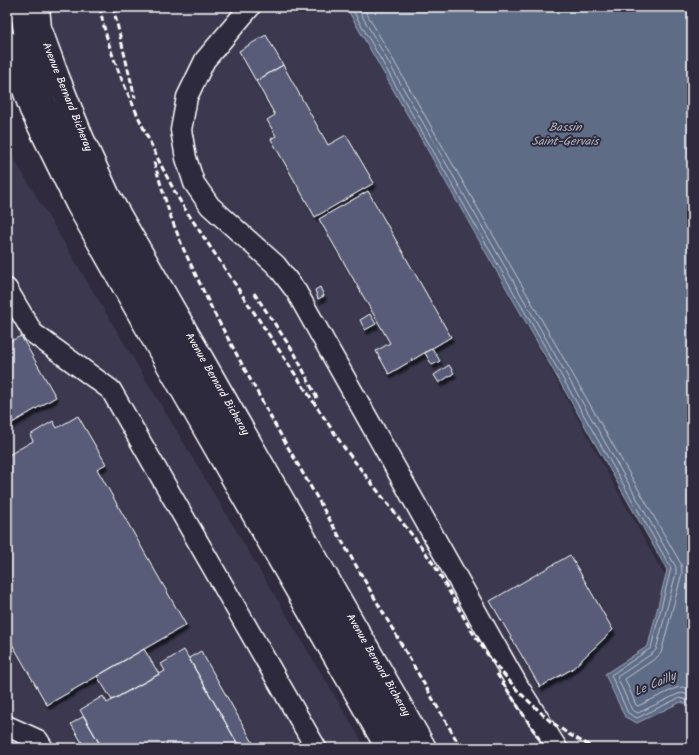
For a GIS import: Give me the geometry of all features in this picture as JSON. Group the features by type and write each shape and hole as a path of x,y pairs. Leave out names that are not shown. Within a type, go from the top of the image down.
{"main road":[{"name":"Avenue Bernard Bicheray","path":"38,7 40,28 58,77 82,137 109,196 425,748"},
{"path":"7,42 31,110 77,204 387,748"}],"street":[{"path":"20,7 24,31 46,103 90,195 406,748"},
{"path":"250,7 205,60 187,97 181,130 186,158 194,183 210,206 276,265 296,291 518,686 557,748"},
{"path":"7,289 33,333 111,390 316,748"},
{"path":"7,726 38,740 43,748"}],"shaded area":[{"path":"7,7 350,7 663,573 692,593 692,748 420,748 33,120 7,93"},
{"path":"7,147 366,748 7,748"}],"water":[{"name":"Bassin Saint-Gervais","path":"346,7 692,7 692,706 681,702 637,723 625,717 605,674 648,646 667,570"}],"building":[{"path":"266,35 283,65 256,81 239,51"},
{"path":"283,65 328,145 346,135 374,183 315,217 271,139 276,136 267,120 275,115 256,81"},
{"path":"368,191 451,337 389,374 376,351 390,343 319,219"},
{"path":"320,287 324,296 318,299 315,290"},
{"path":"370,314 376,324 365,330 360,320"},
{"path":"21,336 56,397 7,426 7,343"},
{"path":"432,348 440,361 432,365 425,353"},
{"path":"449,365 454,373 439,383 434,375"},
{"path":"78,416 106,464 97,469 186,625 47,705 7,635 7,456 33,441 30,435 53,421 57,428"},
{"path":"570,555 613,630 572,669 540,687 490,601"},
{"path":"144,649 159,674 112,700 97,676"},
{"path":"184,650 240,748 102,748 80,710 103,696 107,703 165,671 161,664"},
{"path":"201,651 256,748 240,748 189,658"},
{"path":"84,716 102,748 85,748 71,724"}],"railway":[{"path":"100,7 110,49 132,103 183,206 345,449 423,549 436,568 471,630 492,661 519,692 550,721 570,735 594,748"},
{"path":"113,7 135,98"},
{"path":"154,162 170,215 183,248 212,309 274,423 461,748"},
{"path":"254,293 295,354 317,398"},
{"path":"497,674 545,748"}],"water label":[{"name":"Le Cailly","path":"655,684"}]}
